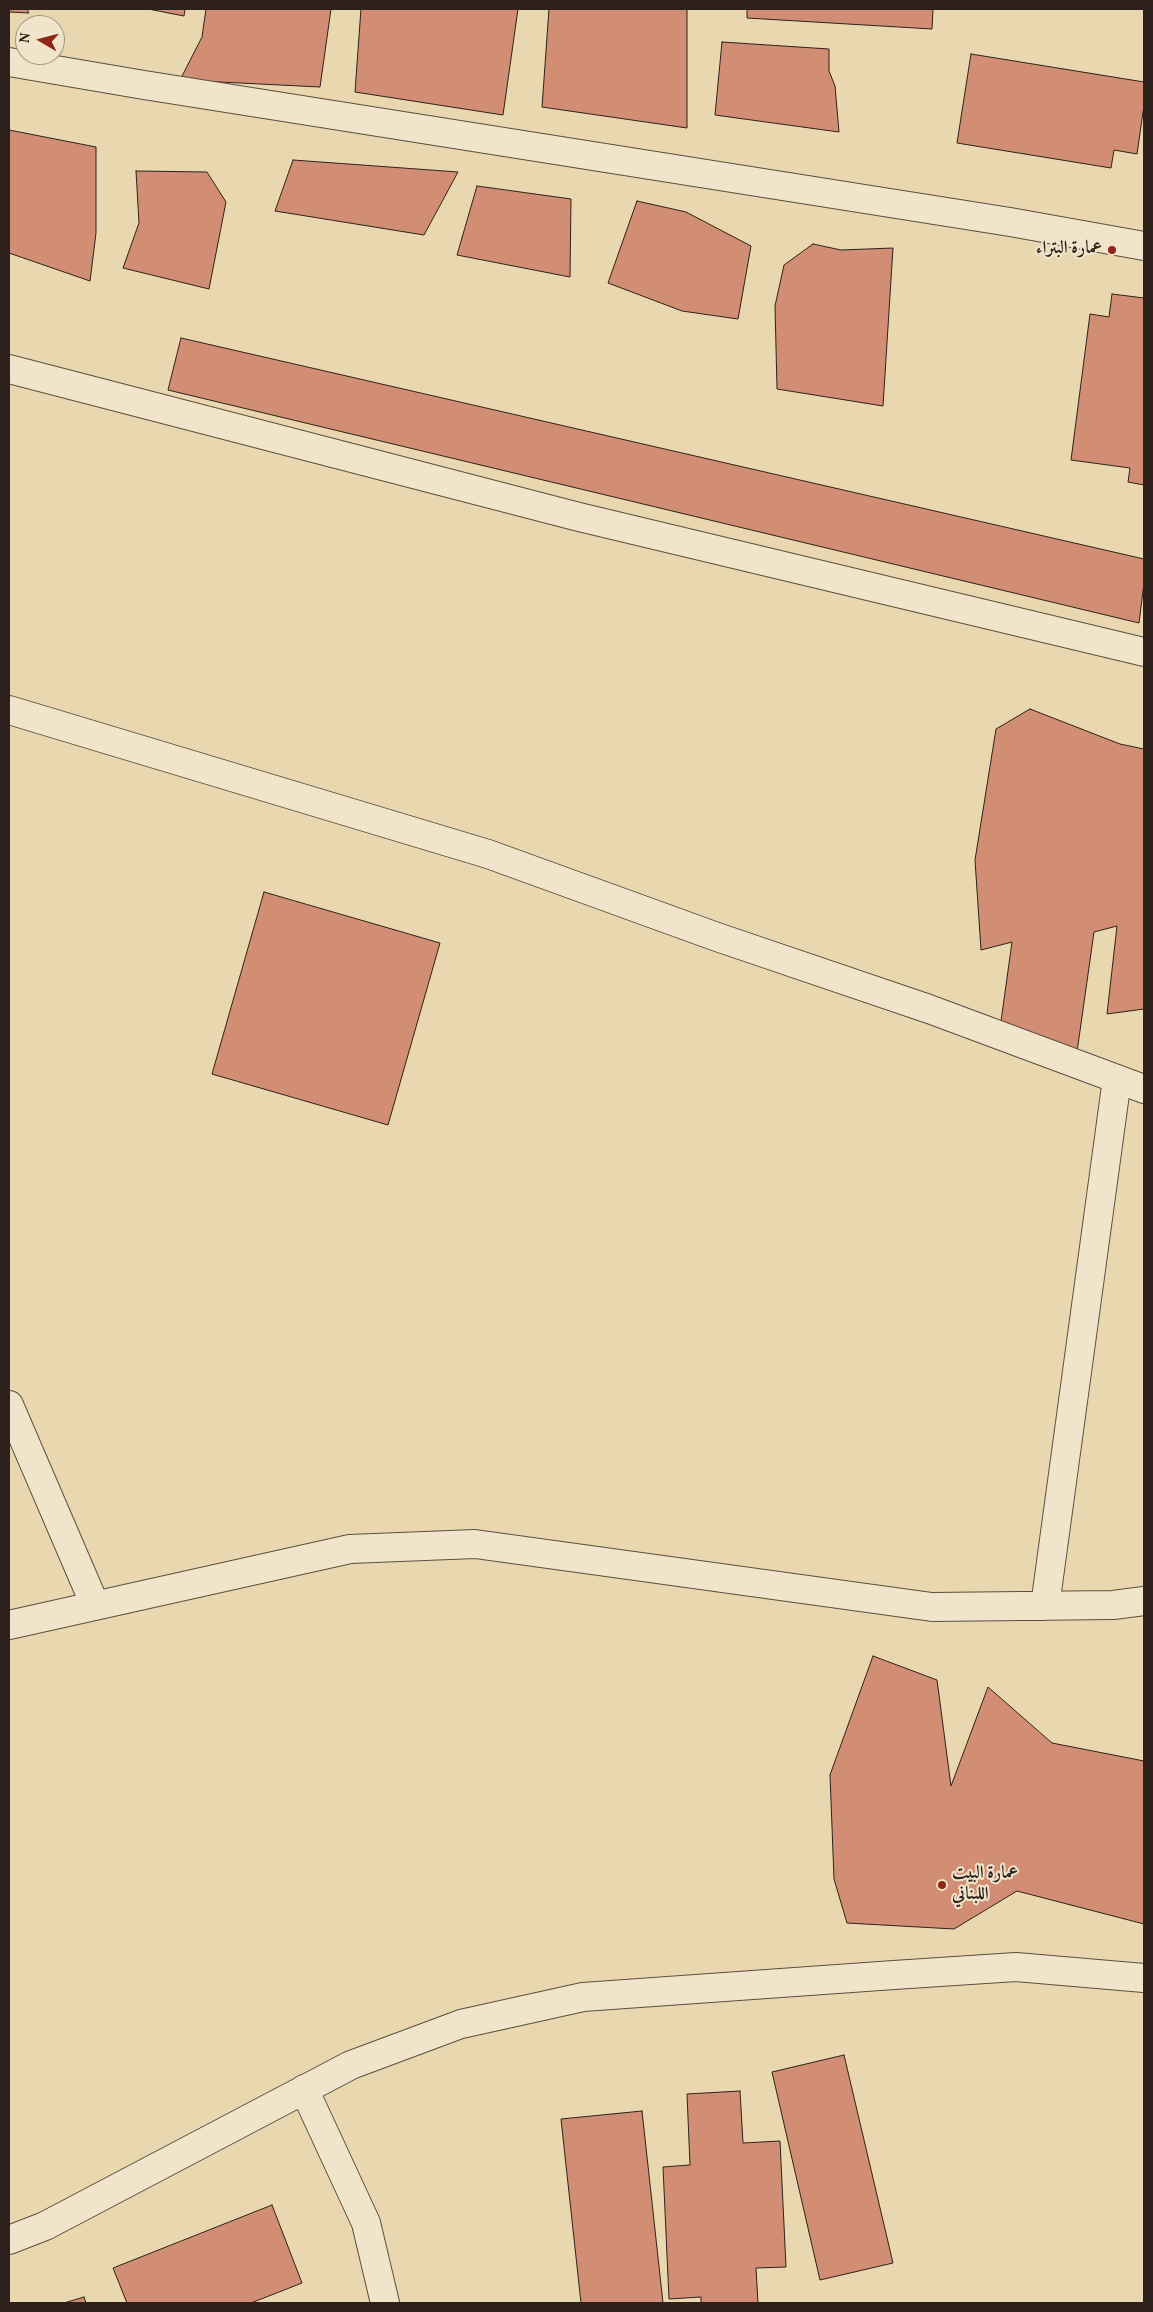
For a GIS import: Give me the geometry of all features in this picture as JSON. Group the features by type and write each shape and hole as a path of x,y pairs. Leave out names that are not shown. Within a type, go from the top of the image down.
{"street":[{"path":"9,62 154,87 1010,222 1144,246"},
{"path":"9,369 579,517 1144,652"},
{"path":"9,710 488,854 717,937 929,1009 1144,1089"},
{"path":"1045,1606 1117,1079"},
{"path":"9,1405 95,1605"},
{"path":"9,1625 350,1548 475,1544 932,1607 1113,1605 1144,1601"},
{"path":"9,2240 45,2226 351,2065 461,2024 583,1997 1016,1967 1144,1978"},
{"path":"304,2089 366,2223 385,2303"}],"building":[{"path":"9,9 27,9 29,13 9,12"},
{"path":"148,9 185,9 184,16"},
{"path":"206,9 331,9 320,87 180,80 202,37"},
{"path":"361,9 518,9 503,115 355,92"},
{"path":"549,9 687,9 687,128 542,107"},
{"path":"747,9 933,9 932,29 747,18"},
{"path":"722,42 829,49 829,71 835,86 839,132 715,115"},
{"path":"971,54 1144,82 1144,105 1137,154 1114,150 1111,168 957,143"},
{"path":"9,130 96,147 96,233 90,281 9,253"},
{"path":"293,160 458,172 424,235 275,211"},
{"path":"136,171 207,172 226,202 209,289 123,268 139,223"},
{"path":"477,186 571,199 570,277 457,255"},
{"path":"637,201 686,212 751,246 738,319 682,311 608,283"},
{"path":"813,244 841,250 893,248 883,406 777,389 775,306 784,265"},
{"path":"1112,294 1144,298 1144,485 1128,482 1130,468 1071,460 1090,314 1109,317"},
{"path":"181,338 1144,559 1144,583 1139,623 168,390"},
{"path":"1030,709 1120,744 1144,749 1144,1009 1107,1014 1117,926 1094,932 1076,1059 998,1043 1012,942 981,950 975,860 996,729"},
{"path":"264,892 440,943 388,1125 212,1074"},
{"path":"873,1656 937,1680 951,1786 988,1687 1052,1743 1144,1761 1144,1924 1017,1891 954,1929 847,1923 834,1879 830,1775"},
{"path":"844,2055 893,2263 820,2280 772,2072"},
{"path":"740,2091 743,2143 780,2141 786,2267 756,2268 758,2303 701,2303 701,2297 669,2299 663,2167 690,2165 687,2094"},
{"path":"642,2111 663,2303 581,2303 561,2119"},
{"path":"272,2205 302,2283 251,2303 127,2303 113,2268"},
{"path":"84,2297 86,2303 64,2303"}],"place":[{"name":"عمارة البتراء","path":"1112,250"},
{"name":"عمارة البيت اللبناني","path":"942,1885"}]}
